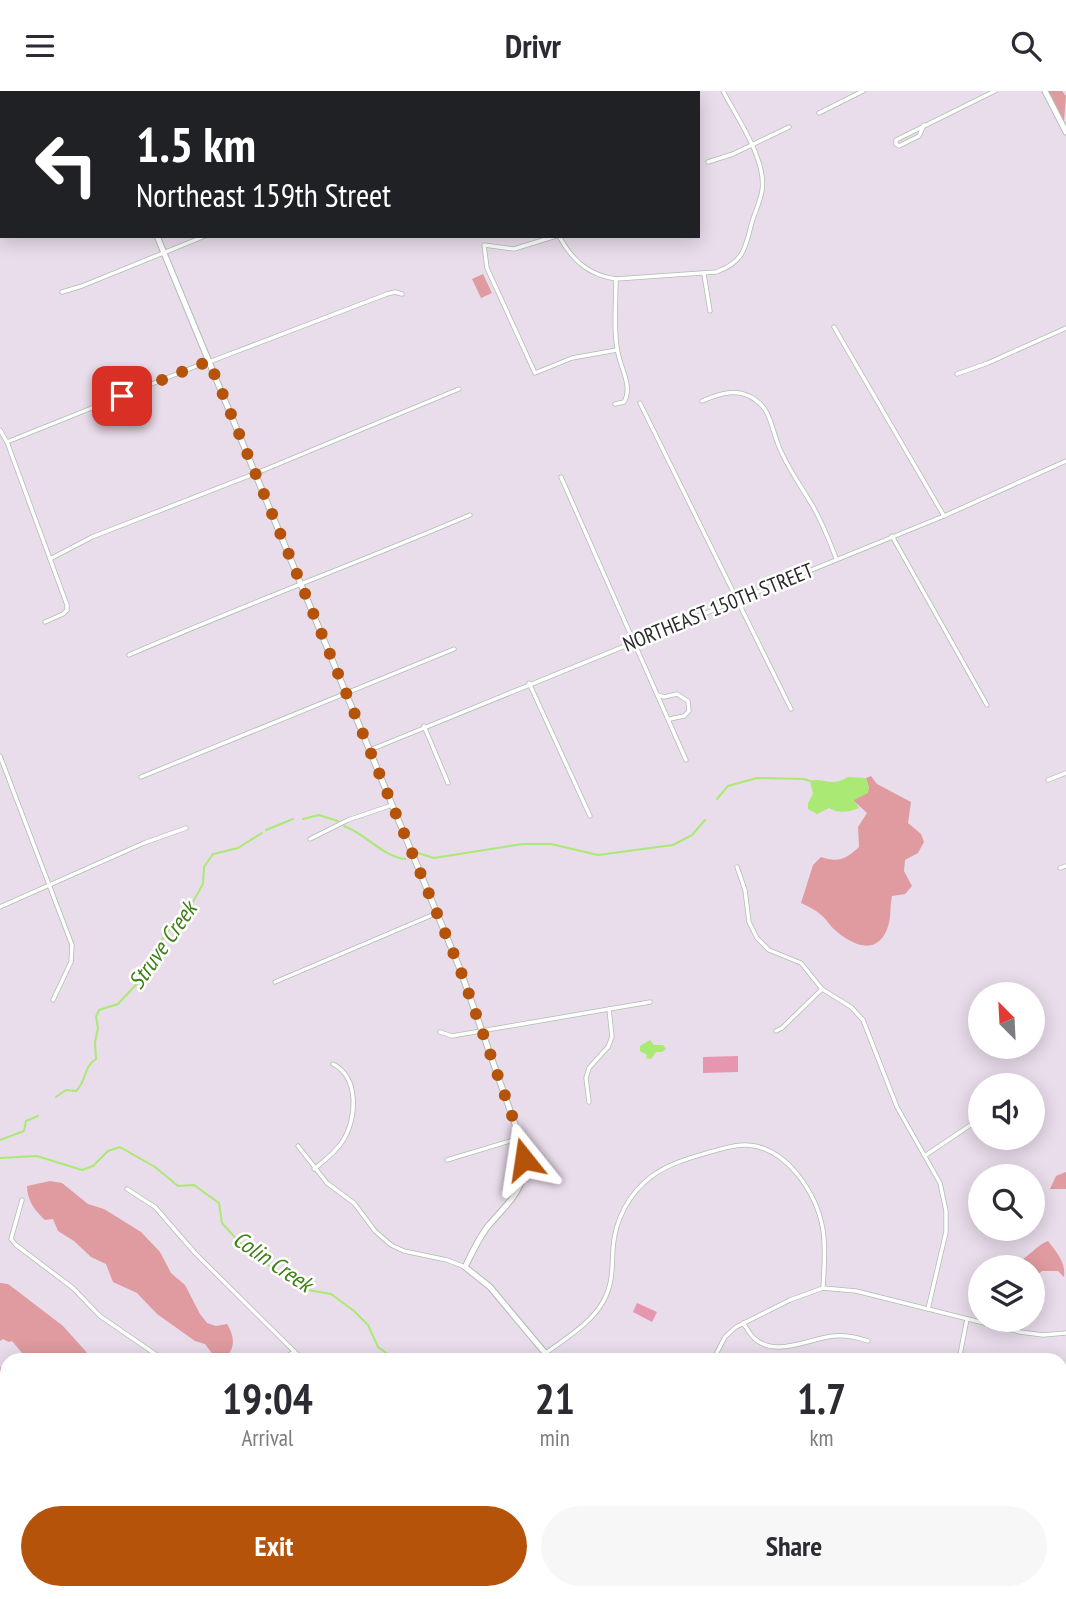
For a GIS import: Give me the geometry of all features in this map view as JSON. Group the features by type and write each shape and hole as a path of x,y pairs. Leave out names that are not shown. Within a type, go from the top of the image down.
{"street":[{"path":"559,238 581,266 592,273 616,279 704,274 726,268 742,255 762,188 762,172 723,91"},
{"path":"819,113 863,91"},
{"path":"924,125 919,136 899,146 896,144 900,138 924,125 995,91"},
{"path":"1045,91 1066,130"},
{"path":"708,162 733,154 789,127"},
{"path":"158,238 437,913 520,1138 524,1159 519,1189 507,1208 485,1230 465,1268"},
{"path":"62,292 200,238"},
{"path":"551,238 514,249 484,245 487,268 535,373 572,358 617,350"},
{"path":"704,274 710,310"},
{"path":"615,404 624,402 627,392 617,350 616,279"},
{"path":"8,442 209,361 387,294 402,294"},
{"path":"834,327 944,516"},
{"path":"957,374 1066,328"},
{"path":"50,559 92,537 459,390"},
{"path":"702,401 724,393 737,392 762,405 767,412 781,454 815,511 836,558"},
{"path":"640,403 791,709"},
{"path":"0,430 8,442 67,610 46,622"},
{"name":"NORTHEAST 150TH STREET","path":"370,750 944,516 1066,461"},
{"path":"561,477 686,760"},
{"path":"129,655 470,515"},
{"path":"892,536 987,705"},
{"path":"141,777 454,649"},
{"path":"529,683 590,816"},
{"path":"658,695 664,697 677,694 688,701 689,711 684,716 670,719"},
{"path":"424,726 448,783"},
{"path":"0,756 72,945 71,962 53,1000"},
{"path":"1048,780 1066,773"},
{"path":"310,839 348,820 392,805"},
{"path":"0,907 144,843 186,828"},
{"path":"1060,868 1066,866"},
{"path":"737,867 746,890 747,913 753,932 762,944 801,963 822,989 852,1007 863,1020 897,1107 940,1183 946,1211 943,1251 928,1309"},
{"path":"275,982 437,913"},
{"path":"776,1031 822,989"},
{"path":"440,1032 452,1036 650,1002"},
{"path":"589,1102 586,1078 589,1068 608,1047 612,1037 608,1009"},
{"path":"314,1169 334,1152 351,1125 351,1089 346,1074 333,1064"},
{"path":"926,1155 968,1127"},
{"path":"447,1160 520,1138"},
{"path":"298,1146 327,1183 354,1203 375,1231 391,1245 465,1268 490,1287 546,1353 590,1319 603,1303 610,1287 613,1246 620,1217 639,1188 649,1178 674,1163 739,1145 761,1147 779,1157 801,1180 818,1210 824,1241 823,1288"},
{"path":"127,1189 155,1207 196,1254 295,1352"},
{"path":"22,1200 10,1239 73,1288 100,1316 153,1353"},
{"path":"717,1353 725,1337 743,1323 790,1300 823,1288 856,1290 1027,1333 1066,1333"},
{"path":"960,1353 967,1319"},
{"path":"743,1323 752,1337 769,1346 788,1346 833,1336 853,1336 868,1341"}],"shaded area":[{"path":"1048,91 1062,91 1066,96 1064,121"},
{"path":"483,274 492,293 481,298 472,279"},
{"path":"871,776 877,784 911,802 908,823 921,834 924,842 918,853 905,860 904,871 912,886 905,894 892,896 890,920 885,934 873,945 866,946 842,936 822,916 801,903 813,865 821,857 842,859 859,847 858,827 867,813 853,800 869,788 866,778"},
{"path":"848,777 866,778 868,793 854,800 859,808 844,812 829,808 817,814 808,809 813,794 810,781 836,782"},
{"path":"650,1040 654,1045 663,1045 666,1049 656,1052 651,1059 646,1058 647,1055 640,1051 640,1046"},
{"path":"738,1056 738,1072 703,1073 703,1057"},
{"path":"1066,1172 1066,1189 1050,1189 1056,1176"},
{"path":"50,1181 62,1183 88,1204 104,1209 141,1232 160,1252 171,1273 185,1285 207,1323 216,1326 227,1324 233,1343 229,1353 212,1353 205,1344 195,1341 157,1314 137,1293 113,1282 106,1264 91,1257 58,1231 53,1219 45,1220 41,1217 30,1201 27,1186"},
{"path":"1048,1241 1058,1254 1064,1277 1058,1271 1045,1271 1045,1255 1028,1255"},
{"path":"0,1283 8,1284 63,1326 87,1353 22,1353 12,1341 0,1341"},
{"path":"637,1303 657,1312 652,1322 633,1312"}],"waterway":[{"name":"Struve Creek","path":"717,799 728,786 757,778 810,781"},
{"name":"Struve Creek","path":"303,819 319,815 338,821"},
{"name":"Struve Creek","path":"266,830 293,819"},
{"name":"Struve Creek","path":"418,853 434,858 523,844 551,844 598,855 673,845 692,835 705,820"},
{"name":"Struve Creek","path":"344,826 389,854 405,859"},
{"name":"Struve Creek","path":"56,1097 66,1090 76,1091 82,1083 89,1066 96,1059 96,1017 99,1010 118,1004 146,974 154,951 171,927 182,921 203,884 204,867 213,854 238,848 262,833"},
{"name":"Struve Creek","path":"0,1140 24,1131 26,1121 38,1116"},
{"name":"Colin Creek","path":"0,1158 37,1156 82,1170 93,1166 108,1151 120,1147 155,1167 178,1186 194,1185 219,1203 222,1223 240,1243 263,1262 308,1290 331,1294 354,1311 368,1325 378,1347 386,1353"}],"route":[{"path":"122,396 209,361 460,969 520,1138 524,1159"}]}
